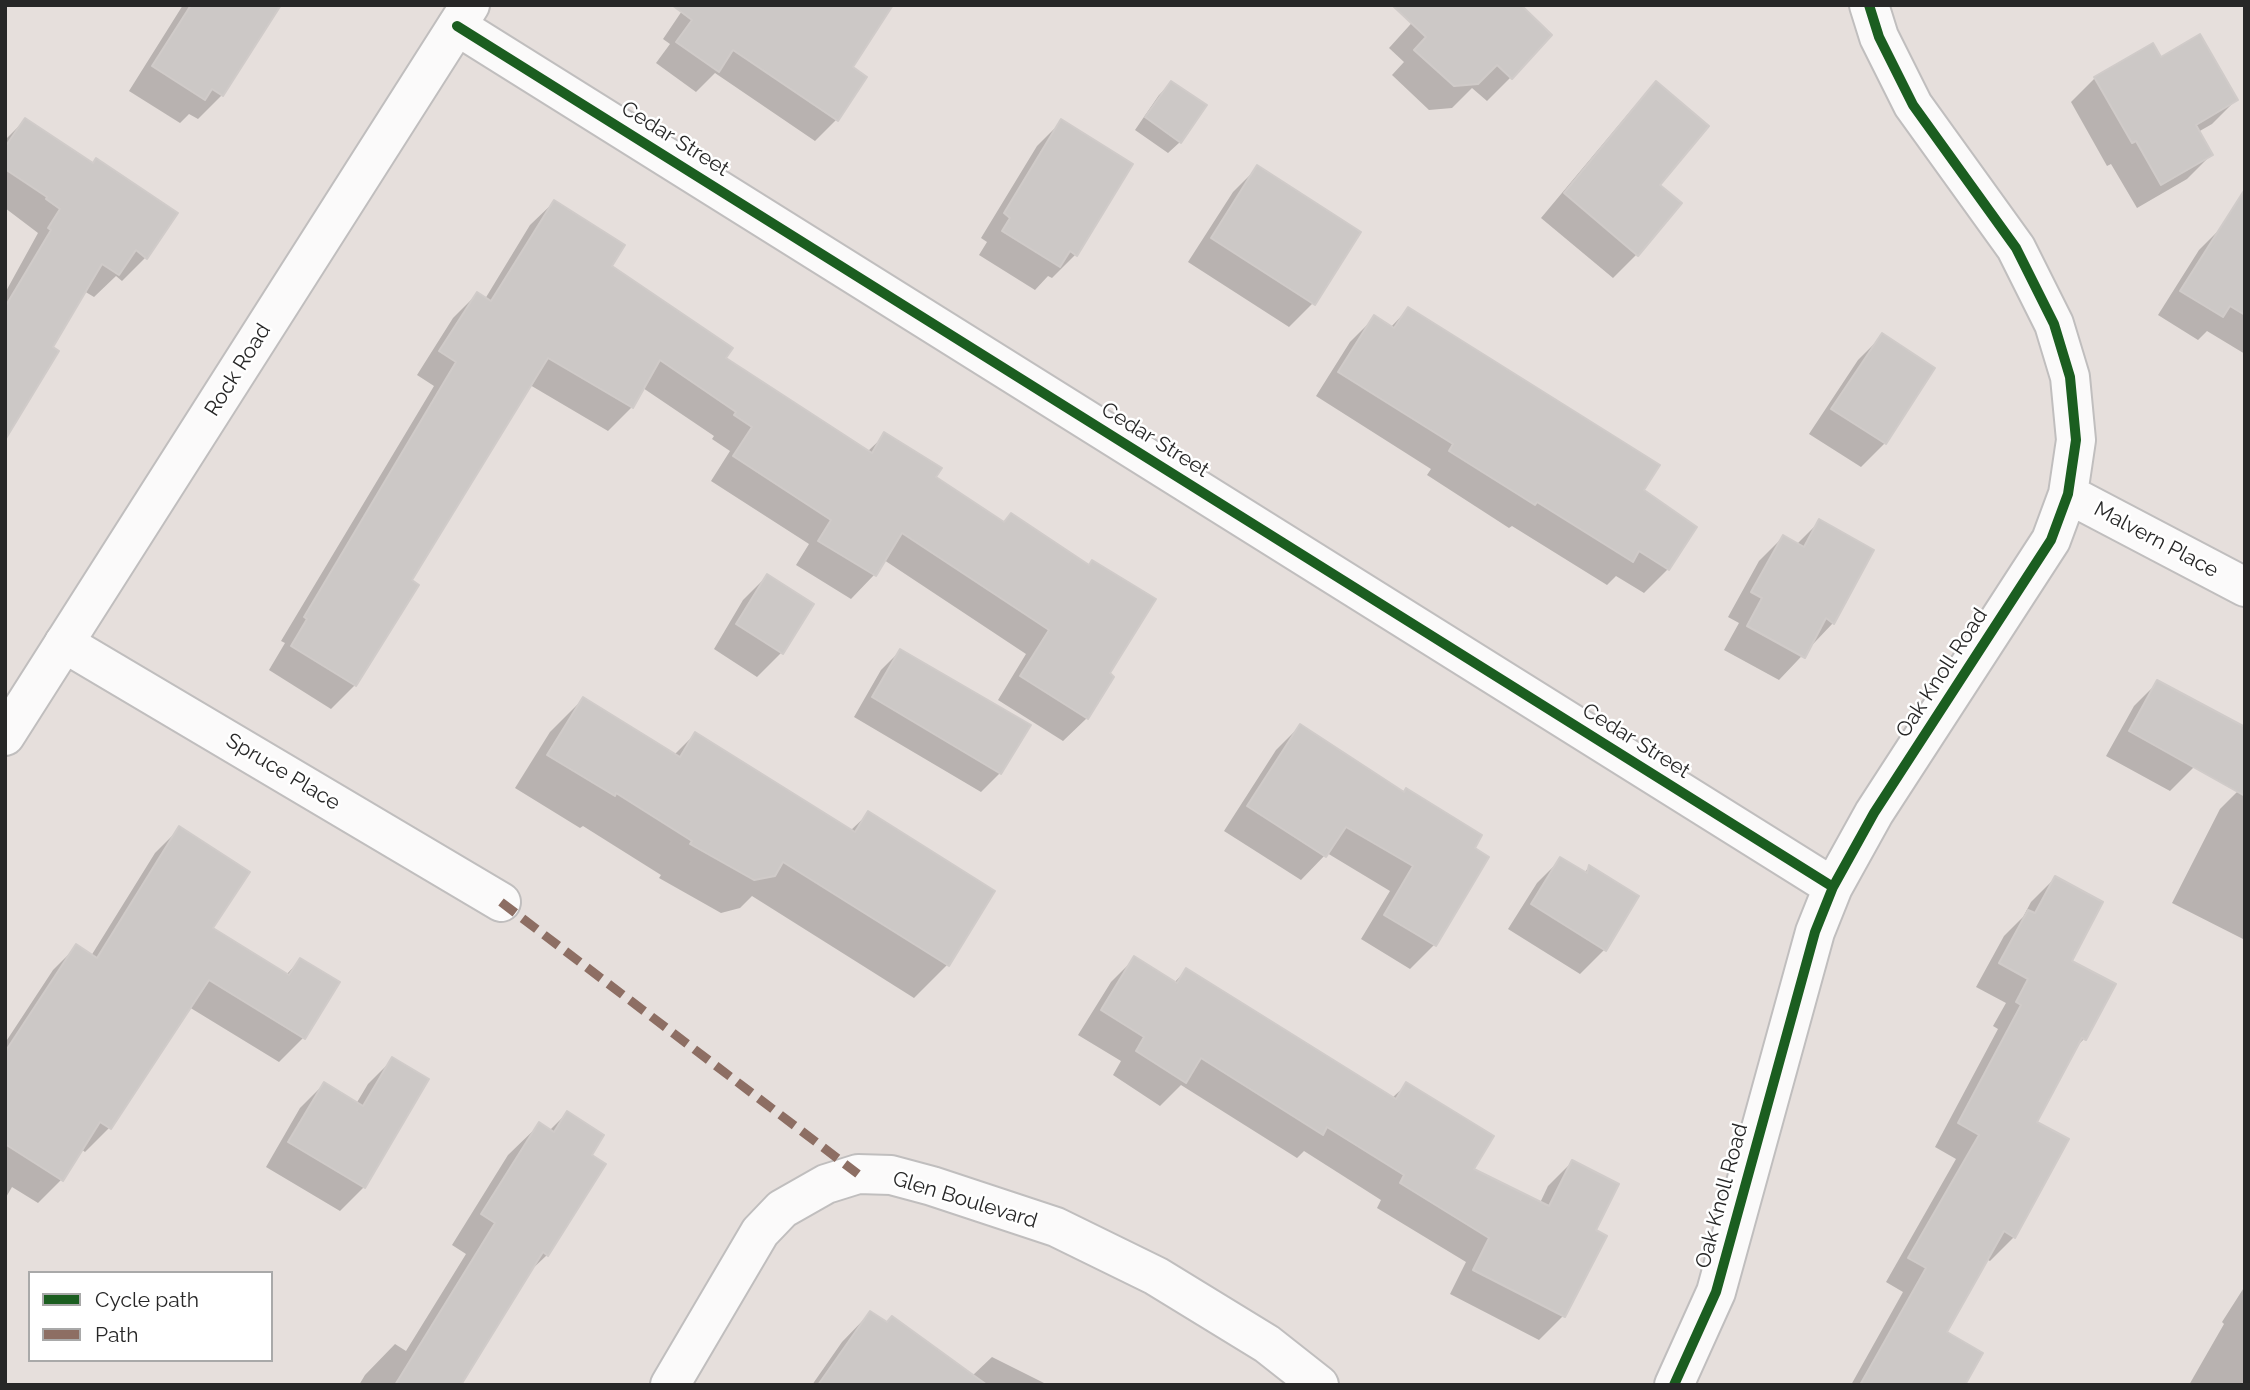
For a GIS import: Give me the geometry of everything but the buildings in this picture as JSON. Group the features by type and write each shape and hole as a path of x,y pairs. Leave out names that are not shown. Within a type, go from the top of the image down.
{"street":[{"name":"Oak Knoll Road","path":"1674,1385 1716,1292 1815,932 1833,887 1874,813 2051,540 2067,494 2076,440 2070,377 2054,324 2016,248 1913,105 1880,37 1869,5"},
{"name":"Rock Road","path":"5,736 464,16"},
{"name":"Cedar Street","path":"464,16 1833,887"},
{"name":"Malvern Place","path":"2067,494 2245,587"},
{"name":"Spruce Place","path":"64,643 501,902"},
{"name":"Glen Boulevard","path":"670,1385 760,1232 782,1209 826,1184 858,1174 891,1175 1056,1227 1156,1276 1267,1344 1319,1385"}],"marked path":[{"path":"501,902 858,1174"}],"cycle path":[{"path":"1674,1385 1716,1292 1815,932 1833,887 1874,813 2051,540 2068,494 2076,440 2070,377 2054,324 2016,248 1913,105 1879,37 1869,5"},
{"path":"457,26 1833,887"}]}
